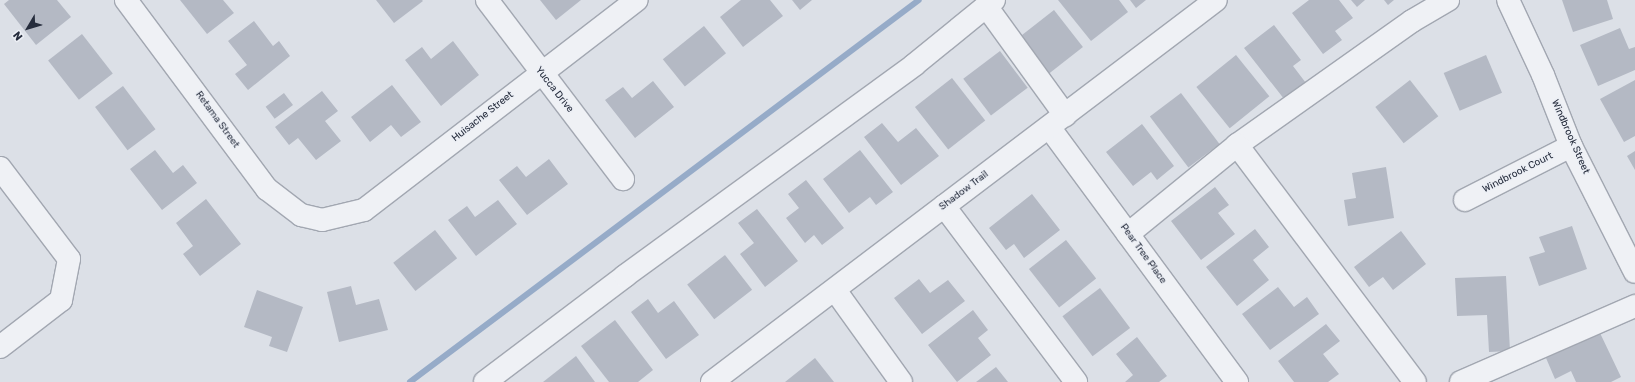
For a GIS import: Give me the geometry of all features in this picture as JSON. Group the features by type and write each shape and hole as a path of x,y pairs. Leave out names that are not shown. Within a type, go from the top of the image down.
{"street":[{"name":"Retama Street","path":"126,0 267,189 301,215 322,220"},
{"name":"Yucca Drive","path":"486,0 624,179"},
{"name":"Huisache Street","path":"322,220 364,210 540,72 637,0"},
{"name":"Shadow Trail","path":"721,379 944,206 1216,0"},
{"path":"1128,234 1237,145 1412,21 1448,0"},
{"name":"Windbrook Street","path":"1508,0 1543,75 1572,146 1635,272"},
{"name":"Pear Tree Place","path":"990,3 1057,121 1128,234 1237,382"},
{"path":"485,382 625,276 914,65 990,3"},
{"path":"1237,145 1414,382"},
{"name":"Windbrook Court","path":"1465,200 1572,146"},
{"path":"0,168 69,259 60,300 0,347"},
{"path":"944,206 1076,382"},
{"path":"835,290 901,382"},
{"path":"1461,382 1635,306"}],"building":[{"path":"9,0 57,0 71,17 36,45 4,4"},
{"path":"180,0 223,0 234,13 207,34"},
{"path":"376,0 422,0 423,1 394,23"},
{"path":"540,0 581,0 556,20"},
{"path":"741,0 770,0 783,16 743,47 720,17"},
{"path":"792,0 812,0 800,10"},
{"path":"1058,0 1119,0 1128,12 1091,41"},
{"path":"1130,0 1146,0 1136,8"},
{"path":"1309,0 1339,0 1353,18 1335,31 1342,40 1323,54 1292,13"},
{"path":"1351,0 1365,0 1357,7"},
{"path":"1384,0 1394,0 1388,5"},
{"path":"1562,0 1607,0 1613,19 1573,32"},
{"path":"1054,10 1083,47 1046,76 1017,39"},
{"path":"254,21 273,46 279,41 290,56 248,90 235,74 247,65 228,41"},
{"path":"1274,25 1301,60 1293,66 1309,87 1288,104 1244,48"},
{"path":"704,26 726,53 685,87 663,59"},
{"path":"1620,28 1629,49 1635,47 1635,70 1598,86 1580,45"},
{"path":"82,34 113,73 79,100 48,60"},
{"path":"453,41 479,75 441,106 405,60 422,47 431,59"},
{"path":"1000,51 1028,88 991,115 963,79"},
{"path":"1236,55 1269,96 1230,128 1196,87"},
{"path":"1486,55 1502,93 1460,111 1444,73"},
{"path":"952,78 985,121 948,149 915,107"},
{"path":"1410,80 1438,116 1404,143 1375,107"},
{"path":"1635,80 1635,136 1624,142 1600,99"},
{"path":"653,81 674,107 635,138 605,100 623,87 632,98"},
{"path":"392,85 421,122 401,137 391,125 370,142 351,117"},
{"path":"123,86 155,129 128,150 95,107"},
{"path":"322,91 338,111 325,121 341,141 316,160 298,138 289,145 275,127"},
{"path":"284,93 293,105 275,119 266,107"},
{"path":"1181,93 1220,144 1188,168 1150,116"},
{"path":"882,123 898,142 916,128 939,156 901,185 864,137"},
{"path":"1142,124 1174,166 1157,180 1151,172 1133,186 1106,152"},
{"path":"155,150 173,173 183,165 197,183 162,210 130,169"},
{"path":"860,150 893,192 876,205 870,197 849,213 823,179"},
{"path":"1635,151 1635,170 1627,156"},
{"path":"549,159 568,184 527,215 499,180 517,166 526,177"},
{"path":"1386,167 1394,218 1348,226 1344,200 1356,198 1352,173"},
{"path":"806,180 844,228 822,245 814,235 805,243 786,218 799,208 788,194"},
{"path":"1215,187 1229,205 1218,213 1235,234 1201,260 1171,221"},
{"path":"1032,194 1060,230 1024,258 1014,244 1006,250 989,228"},
{"path":"206,199 241,244 200,276 183,254 193,246 176,223"},
{"path":"498,200 517,224 476,256 448,220 467,206 475,217"},
{"path":"757,209 798,261 765,287 740,254 754,243 738,223"},
{"path":"1572,226 1587,269 1539,286 1529,257 1545,252 1539,237"},
{"path":"1255,229 1269,247 1253,260 1269,280 1237,306 1206,267"},
{"path":"435,230 457,258 415,291 393,263"},
{"path":"1401,231 1426,264 1393,290 1383,277 1369,287 1354,267"},
{"path":"1066,240 1096,279 1059,308 1029,269"},
{"path":"725,255 752,290 714,319 687,285"},
{"path":"1506,276 1510,351 1489,352 1487,315 1457,316 1455,278"},
{"path":"919,279 930,293 948,280 965,301 922,334 894,298"},
{"path":"351,286 356,305 379,299 388,330 339,342 327,292"},
{"path":"1278,287 1294,307 1307,297 1319,314 1270,350 1242,314"},
{"path":"1100,288 1130,328 1093,356 1062,316"},
{"path":"257,290 303,307 287,352 269,346 272,337 244,327"},
{"path":"648,299 658,313 674,301 699,335 666,359 631,312"},
{"path":"973,310 988,330 978,338 991,355 957,382 928,345"},
{"path":"615,320 653,370 638,382 609,382 581,346"},
{"path":"1326,324 1340,341 1323,354 1339,374 1328,382 1294,382 1278,361"},
{"path":"1600,333 1621,377 1611,382 1576,382 1571,371 1555,379 1546,358"},
{"path":"1137,337 1167,376 1159,382 1125,382 1133,375 1116,354"},
{"path":"576,356 595,382 543,382"},
{"path":"815,358 834,382 785,382"},
{"path":"996,367 1008,382 976,382"}],"waterway":[{"path":"410,382 919,0"}]}
